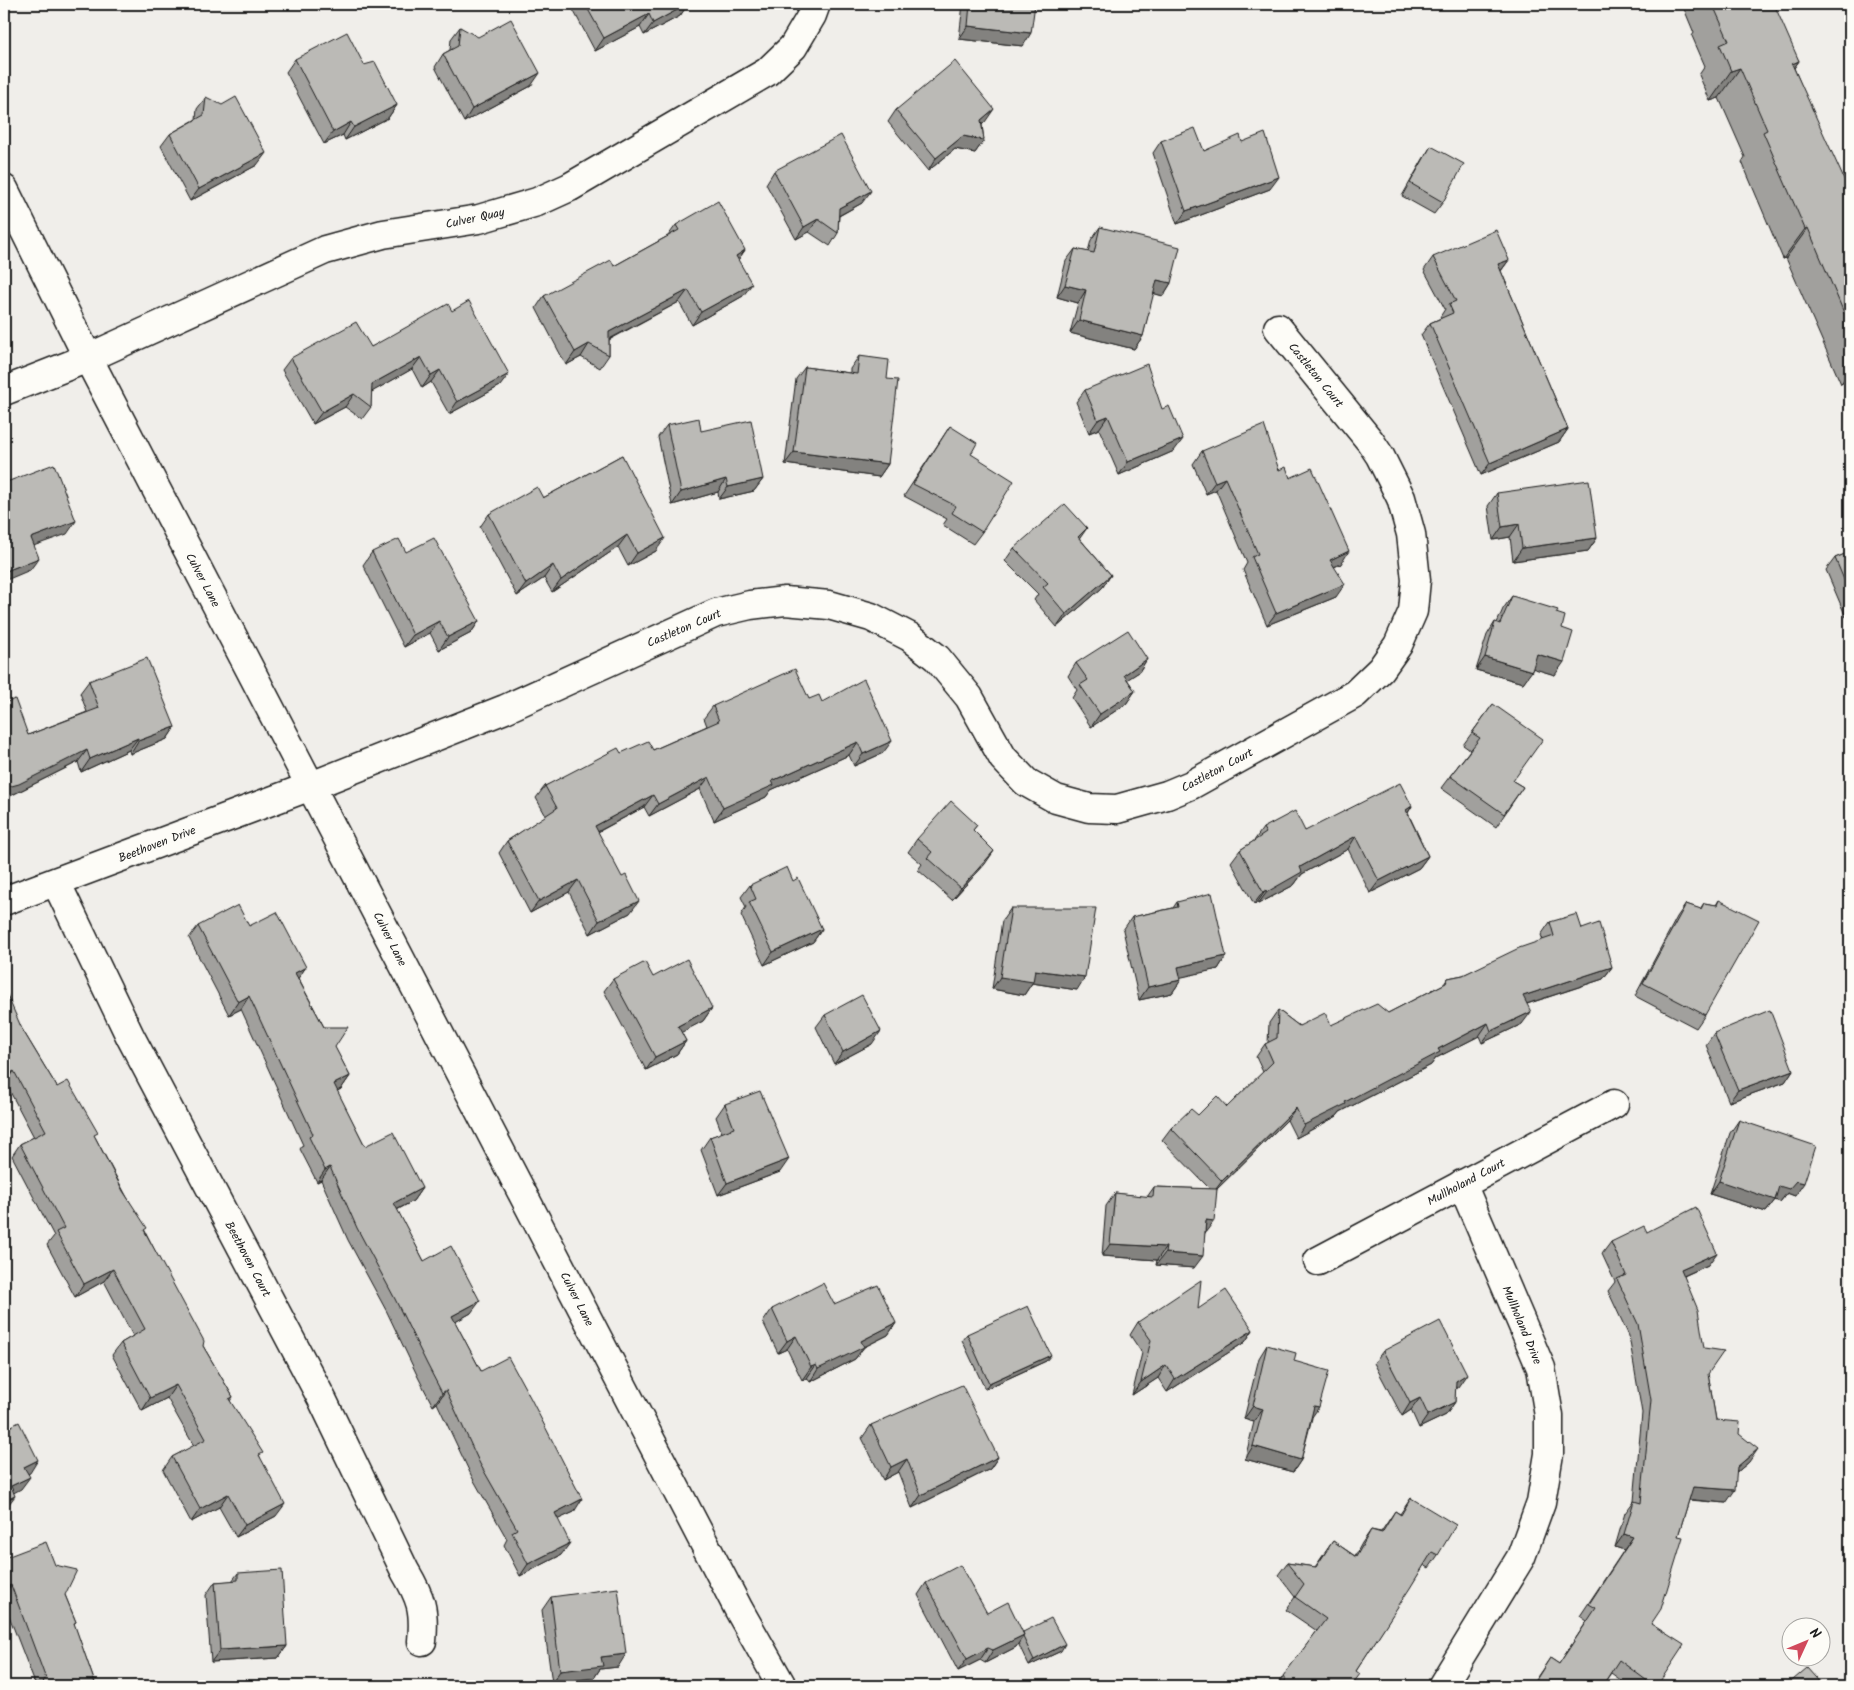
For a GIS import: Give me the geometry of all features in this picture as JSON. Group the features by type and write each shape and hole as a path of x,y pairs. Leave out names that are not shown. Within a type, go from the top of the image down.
{"street":[{"name":"Culver Quay","path":"4,391 88,358 325,250 383,234 480,219 537,202 570,187 767,72 793,47 812,15 816,4"},
{"name":"Culver Lane","path":"4,189 88,358 730,1592 782,1686"},
{"name":"Castleton Court","path":"311,786 505,709 716,613 750,604 785,601 829,605 871,617 910,637 937,658 969,697 1002,758 1026,782 1056,799 1089,808 1116,809 1167,795 1192,785 1355,694 1381,669 1398,645 1413,611 1416,580 1411,534 1401,498 1380,456 1370,441 1278,328"},
{"name":"Beethoven Drive","path":"4,901 311,786"},
{"name":"Beethoven Court","path":"56,882 130,1036 323,1401 405,1571 419,1594 424,1620 422,1641"},
{"name":"Mullholand Court","path":"1318,1261 1614,1104"},
{"name":"Mullholand Drive","path":"1442,1686 1521,1557 1541,1502 1549,1454 1549,1416 1541,1368 1462,1184"}],"building":[{"path":"585,4 688,4 653,23 649,14 604,38"},
{"path":"970,4 1035,4 1031,33 968,26"},
{"path":"1766,4 1767,7 1774,4 1799,61 1792,64 1848,188 1844,190 1850,204 1850,327 1808,228 1805,229 1763,132 1767,130 1740,68 1731,71 1720,45 1729,41 1713,5"},
{"path":"511,19 540,73 472,109 443,54 458,46 460,27 478,37"},
{"path":"347,32 364,65 375,62 397,105 354,127 351,122 333,132 295,59"},
{"path":"955,61 994,109 981,120 984,140 963,136 936,158 896,110"},
{"path":"206,97 222,105 236,97 266,153 199,189 170,134 204,115"},
{"path":"1195,128 1204,151 1240,135 1242,142 1265,133 1279,177 1186,211 1161,141"},
{"path":"841,135 871,191 839,208 838,233 818,219 804,227 774,171"},
{"path":"1431,146 1464,164 1443,202 1410,183"},
{"path":"718,201 745,250 736,256 752,284 701,312 688,290 609,332 609,355 589,344 575,352 544,296 611,260 614,266 679,230 676,225"},
{"path":"1100,227 1180,247 1171,283 1157,280 1143,336 1079,320 1086,290 1065,285 1075,249 1094,253"},
{"path":"1496,230 1509,260 1498,264 1568,429 1490,463 1430,323 1453,313 1449,304 1456,301 1433,257"},
{"path":"469,301 509,374 457,402 440,370 431,375 421,357 372,384 371,407 354,394 322,412 291,358 356,322 371,347 448,304 452,311"},
{"path":"859,356 889,360 887,379 898,380 888,464 794,452 805,367 857,374"},
{"path":"1147,364 1162,409 1169,406 1183,439 1128,462 1108,416 1098,420 1085,390"},
{"path":"699,418 701,431 751,420 763,479 728,487 726,479 681,492 667,425"},
{"path":"1264,425 1279,470 1286,467 1290,478 1312,468 1349,551 1330,560 1345,584 1276,613 1252,557 1258,554 1225,478 1215,482 1202,451"},
{"path":"950,426 977,443 971,454 1014,481 982,532 952,513 956,506 913,484"},
{"path":"622,455 665,538 637,553 627,535 561,580 553,565 526,584 489,514 537,487 543,498"},
{"path":"54,464 76,521 31,538 39,558 6,571 4,565 4,483"},
{"path":"1589,480 1597,538 1522,548 1519,524 1502,527 1497,493"},
{"path":"1065,504 1087,528 1078,537 1111,575 1066,614 1043,587 1048,583 1014,548"},
{"path":"434,538 479,621 448,637 439,621 413,635 372,552 399,539 406,552"},
{"path":"1850,552 1850,594 1835,558"},
{"path":"1512,596 1558,610 1556,613 1565,616 1562,628 1573,632 1564,662 1537,654 1532,671 1485,657 1495,622 1500,624"},
{"path":"1128,630 1147,659 1124,675 1135,691 1100,714 1080,685 1088,680 1076,663"},
{"path":"147,658 175,727 138,741 138,738 90,759 87,750 19,784 4,788 4,703 15,699 28,735 99,708 89,681"},
{"path":"795,669 809,699 819,695 822,702 864,679 892,741 863,754 858,742 772,781 774,785 723,808 709,777 658,804 653,795 595,826 622,877 626,875 639,901 599,921 578,880 539,901 507,841 557,808 545,786 618,748 621,753 648,741 653,750 719,721 713,706"},
{"path":"1493,704 1543,739 1513,781 1523,787 1504,814 1450,776 1480,738 1472,733"},
{"path":"1400,783 1412,806 1406,810 1428,856 1379,881 1356,836 1300,867 1302,872 1267,892 1266,890 1263,892 1240,850 1266,833 1263,828 1295,811 1305,831"},
{"path":"951,801 977,825 973,830 994,851 961,888 927,858 932,852 917,839"},
{"path":"787,867 793,881 798,878 822,929 773,952 749,902 756,899 750,885"},
{"path":"1212,893 1226,956 1178,967 1181,980 1148,987 1132,917 1178,907 1177,902"},
{"path":"1719,900 1759,920 1705,1015 1643,983 1686,904 1701,909 1704,903 1717,905"},
{"path":"238,905 249,926 277,912 306,967 295,973 324,1027 348,1027 335,1047 350,1076 334,1084 365,1146 393,1132 422,1188 394,1203 424,1261 451,1246 480,1301 452,1316 481,1371 508,1357 582,1499 555,1513 570,1543 528,1564 512,1532 517,1529 480,1464 446,1390 442,1393 357,1228 330,1167 325,1170 309,1137 313,1134 249,996 238,1002 198,926"},
{"path":"1011,908 1096,908 1085,977 1035,970 1033,982 1000,977"},
{"path":"1577,914 1582,929 1599,923 1612,967 1523,996 1531,1012 1491,1031 1488,1023 1438,1049 1440,1052 1304,1125 1296,1108 1222,1181 1171,1128 1191,1109 1198,1115 1217,1096 1227,1107 1273,1062 1265,1044 1277,1038 1278,1010 1299,1026 1325,1013 1331,1025 1377,1004 1388,1013 1446,983 1448,978 1463,975 1519,948 1554,936 1550,922"},
{"path":"687,959 712,1008 678,1026 686,1041 655,1057 613,979 645,962 653,977"},
{"path":"4,988 22,1029 57,1087 68,1081 98,1133 94,1135 123,1191 147,1228 144,1230 204,1341 203,1346 233,1397 229,1399 263,1453 259,1455 285,1504 245,1525 228,1494 200,1509 172,1457 206,1439 176,1385 150,1398 121,1343 145,1329 113,1269 84,1284 56,1232 64,1228 20,1144 46,1131 14,1071 4,1077"},
{"path":"862,995 881,1031 843,1052 825,1015"},
{"path":"1770,1010 1793,1070 1738,1090 1714,1033"},
{"path":"760,1091 789,1159 727,1183 710,1137 734,1128 725,1104"},
{"path":"1739,1120 1816,1146 1804,1183 1796,1181 1789,1189 1779,1186 1775,1200 1719,1181"},
{"path":"1154,1187 1217,1189 1214,1221 1206,1220 1203,1256 1165,1253 1166,1247 1110,1244 1115,1193 1153,1197"},
{"path":"1696,1207 1717,1253 1681,1269 1698,1310 1704,1348 1724,1351 1708,1374 1716,1420 1740,1422 1739,1434 1758,1449 1737,1467 1735,1490 1693,1487 1678,1536 1683,1537 1661,1609 1651,1624 1684,1645 1657,1686 1654,1686 1619,1660 1602,1686 1532,1686 1550,1658 1559,1664 1596,1608 1589,1604 1633,1537 1624,1534 1634,1501 1641,1503 1651,1400 1638,1324 1617,1279 1626,1275 1611,1242 1644,1226 1647,1232"},
{"path":"1201,1280 1198,1309 1226,1290 1253,1330 1175,1379 1166,1365 1141,1382 1151,1340 1138,1322"},
{"path":"823,1283 834,1304 878,1285 896,1323 861,1341 864,1347 818,1369 816,1365 811,1367 796,1336 787,1341 772,1309"},
{"path":"1028,1306 1051,1355 989,1383 967,1334"},
{"path":"1440,1321 1467,1374 1456,1381 1455,1402 1428,1415 1420,1398 1410,1403 1383,1351"},
{"path":"1267,1345 1296,1353 1294,1361 1329,1371 1319,1407 1314,1406 1301,1460 1253,1446 1263,1409 1253,1406"},
{"path":"962,1385 998,1457 921,1495 907,1459 891,1467 871,1425"},
{"path":"19,1422 38,1460 24,1467 30,1477 11,1486 15,1496 4,1501 4,1424 6,1429"},
{"path":"1411,1498 1456,1525 1438,1555 1432,1552 1356,1671 1360,1674 1351,1686 1279,1686 1286,1680 1283,1676 1326,1619 1295,1597 1304,1584 1287,1563 1316,1567 1333,1541 1356,1557 1371,1530 1382,1533 1395,1511 1401,1515"},
{"path":"46,1542 55,1565 77,1570 65,1595 76,1622 74,1623 96,1686 45,1686 43,1680 46,1679 11,1585 4,1588 4,1558"},
{"path":"960,1565 987,1613 1008,1602 1024,1635 993,1650 988,1648 967,1659 926,1583"},
{"path":"282,1570 287,1646 220,1650 215,1582 238,1580 238,1573"},
{"path":"618,1588 626,1654 601,1657 603,1666 560,1671 551,1597"},
{"path":"1051,1618 1065,1644 1034,1660 1023,1637 1023,1632"},
{"path":"1807,1668 1823,1686 1786,1686"}]}
